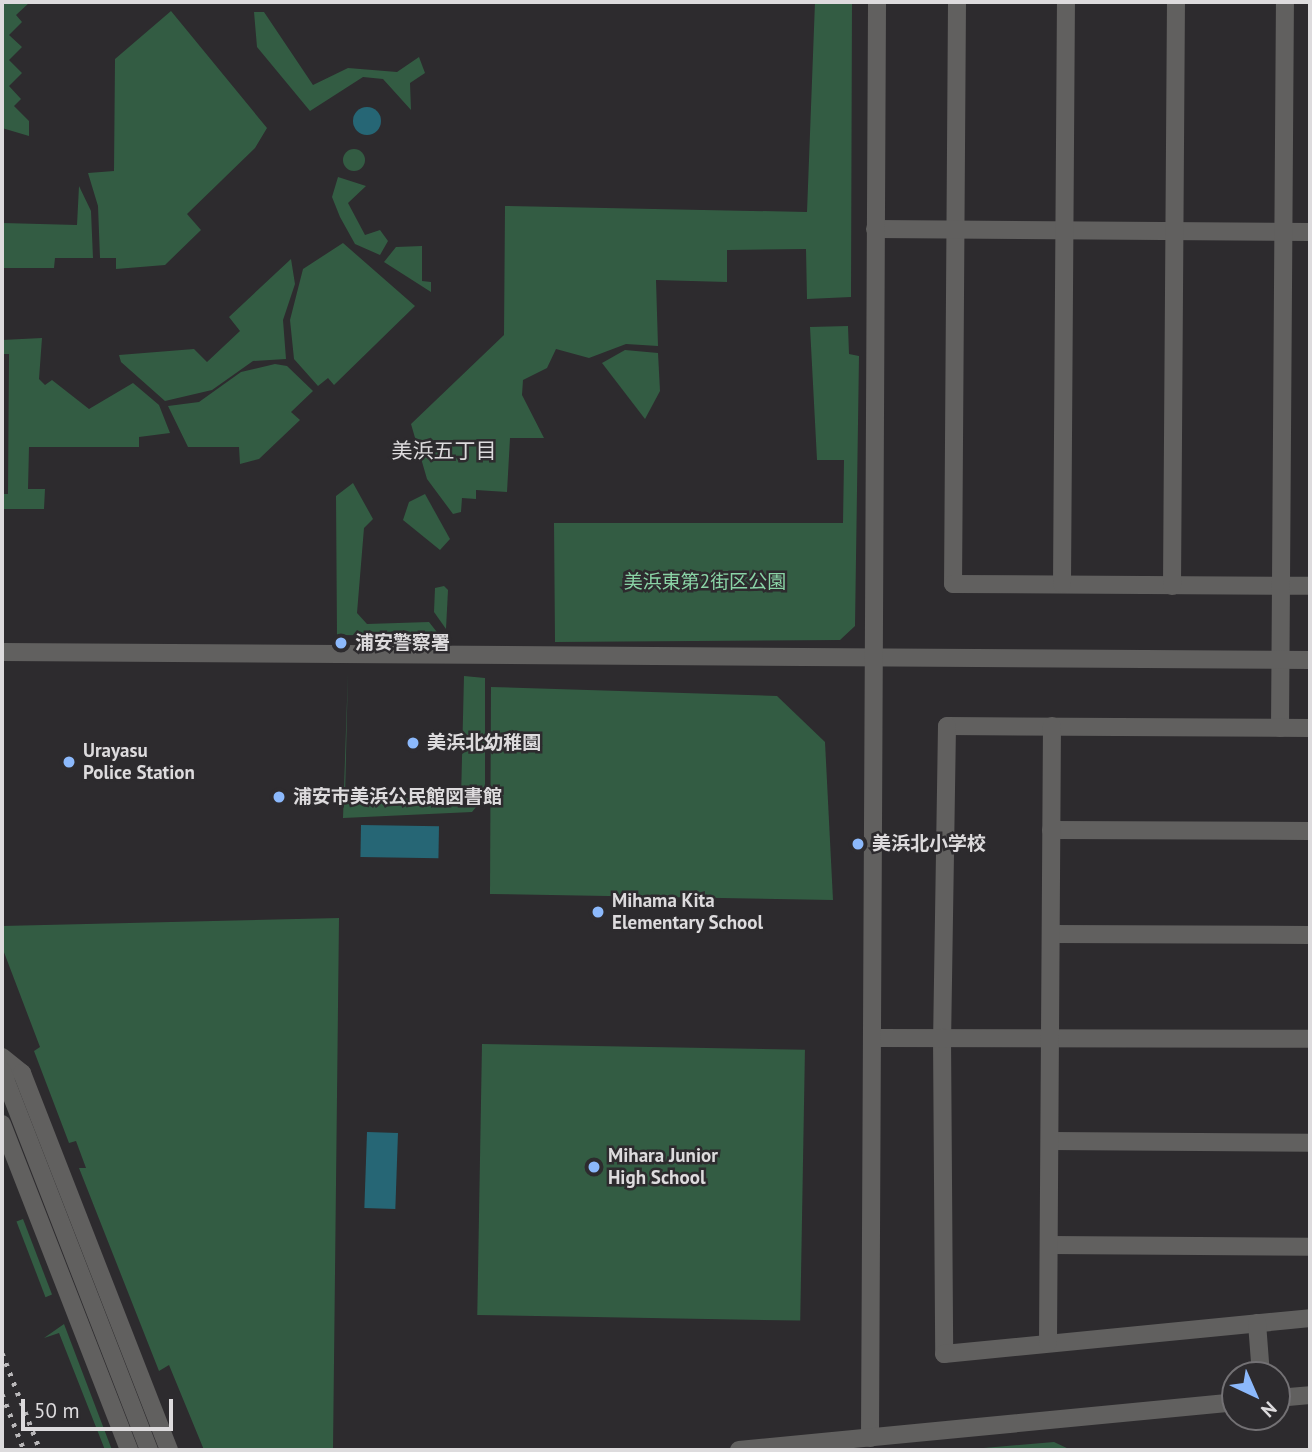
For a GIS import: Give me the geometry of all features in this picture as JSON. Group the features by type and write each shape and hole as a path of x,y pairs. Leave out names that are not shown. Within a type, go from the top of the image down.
{"street":[{"path":"870,1438 877,2"},
{"path":"957,2 953,584 1310,586"},
{"path":"1062,584 1066,2"},
{"path":"1172,586 1176,2"},
{"path":"1280,728 1285,2"},
{"path":"875,229 1310,232"},
{"path":"2,652 1310,660"},
{"path":"1310,728 947,726 942,1037 944,1354 1310,1318"},
{"path":"1048,1343 1052,726"},
{"path":"1051,830 1310,831"},
{"path":"1051,934 1310,935"},
{"path":"873,1038 1310,1039"},
{"path":"2,1057 22,1073 169,1450"},
{"path":"2,1071 149,1450"},
{"path":"2,1124 129,1450"},
{"path":"1051,1141 1310,1143"},
{"path":"1050,1245 1310,1247"},
{"path":"1257,1323 1261,1361"},
{"path":"1291,1397 1310,1395"},
{"path":"739,1450 1221,1403"}],"green space":[{"path":"2,2 30,2 16,15 22,22 9,35 22,47 9,60 22,73 9,86 21,99 14,106 29,121 29,136 2,128"},
{"path":"815,2 852,2 851,297 807,299 806,249 727,250 727,282 656,280 658,346 626,344 589,358 556,349 547,368 523,380 522,395 544,438 510,438 507,492 476,490 476,499 462,498 461,512 453,514 427,479 411,424 504,335 505,206 807,212"},
{"path":"171,11 267,128 255,148 187,214 201,230 165,265 116,269 116,258 100,258 98,206 88,173 114,171 115,59"},
{"path":"254,12 264,12 313,85 348,68 397,72 419,57 425,73 410,83 411,110 383,79 363,77 310,111 257,47"},
{"path":"354,149 362,152 365,160 362,168 354,171 346,168 343,160 346,152"},
{"path":"338,177 366,186 348,203 365,235 380,230 388,241 380,255 355,244 340,217 332,197"},
{"path":"79,186 91,211 93,258 55,258 54,268 2,268 2,209 3,223 77,225"},
{"path":"343,243 415,306 334,385 328,378 318,386 294,359 290,320 303,269"},
{"path":"422,246 422,281 431,282 431,292 384,262 396,247"},
{"path":"291,259 295,284 283,320 286,359 253,361 212,390 165,401 121,362 119,355 194,349 207,362 240,331 229,317"},
{"name":"美浜東第2街区公園","path":"848,326 849,354 859,356 855,626 840,640 555,642 554,523 843,523 844,460 817,460 810,327"},
{"path":"42,338 39,379 45,385 52,380 89,409 133,383 159,405 170,433 139,437 139,447 29,447 28,489 45,489 44,509 2,509 2,494 8,494 9,354 2,354 2,340"},
{"path":"625,350 658,353 660,391 645,419 602,363"},
{"path":"275,364 287,366 313,391 291,412 300,420 259,459 240,464 239,447 188,447 168,406 199,402 241,372"},
{"path":"353,483 373,519 364,528 357,613 367,624 429,622 440,636 337,635 336,496"},
{"path":"425,494 450,539 440,550 403,520 409,502"},
{"path":"444,586 448,590 446,629 434,612 435,588"},
{"path":"348,671 345,797 461,799 464,676 485,678 485,796 472,812 343,818"},
{"path":"491,687 777,696 825,742 833,900 490,894"},
{"path":"339,918 333,1450 204,1450 169,1365 159,1371 79,1168 86,1168 76,1141 69,1143 34,1051 40,1047 2,947 2,926"},
{"path":"482,1044 805,1050 800,1321 477,1315"},
{"path":"23,1219 52,1295 45,1297 16,1222"},
{"path":"64,1324 112,1450 105,1450 59,1333 44,1338"},
{"path":"1054,1442 1071,1450 961,1450"}],"water":[{"path":"367,107 377,111 381,121 377,131 367,135 357,131 353,121 357,111"},
{"path":"361,825 439,826 438,858 360,857"},
{"path":"367,1132 398,1133 395,1209 364,1208"}],"railway":[{"path":"2,1353 40,1450"},
{"path":"2,1394 24,1450"}],"place":[{"name":"浦安警察署","path":"341,643"},
{"name":"美浜北幼稚園","path":"413,743"},
{"name":"Urayasu Police Station","path":"69,762"},
{"name":"浦安市美浜公民館図書館","path":"279,797"},
{"name":"美浜北小学校","path":"858,844"},
{"name":"Mihama Kita Elementary School","path":"598,912"},
{"name":"Mihara Junior High School","path":"594,1167"}],"district":[{"name":"美浜五丁目","path":"444,451"}]}
